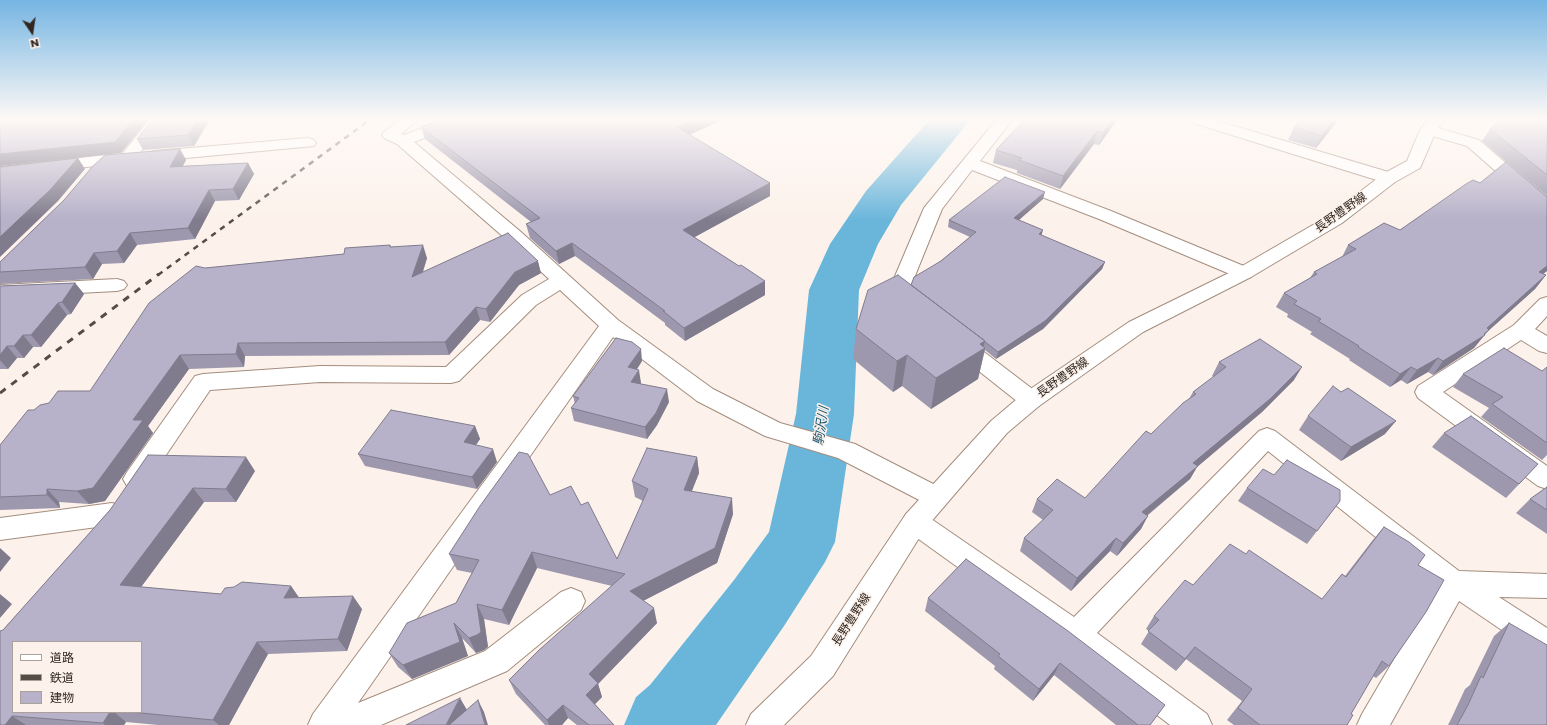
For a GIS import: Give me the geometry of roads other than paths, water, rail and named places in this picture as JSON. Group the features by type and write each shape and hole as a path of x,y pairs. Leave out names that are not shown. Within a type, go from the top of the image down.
{"street":[{"path":"127,158 131,153"},
{"path":"0,172 106,160 189,153"},
{"path":"417,153 514,236 611,325 705,395 773,430 846,451 936,497"},
{"path":"922,314 897,295 933,208 977,153"},
{"path":"1306,153 1389,178"},
{"name":"長野豊野線","path":"762,725 822,666 915,522 998,427 1030,400 1136,327 1244,273 1336,219 1389,178 1414,164 1419,153"},
{"path":"1484,153 1547,207"},
{"path":"88,179 106,160"},
{"path":"969,163 1105,215 1244,273"},
{"path":"91,537 112,514 203,382 320,374 451,375 529,300 562,280"},
{"path":"0,291 117,285"},
{"path":"1547,304 1521,330 1426,392 1547,479"},
{"path":"324,725 611,325"},
{"path":"1521,330 1547,346"},
{"path":"946,333 1030,400"},
{"path":"1076,635 1267,437 1454,583 1547,644"},
{"path":"0,529 112,514"},
{"path":"915,522 1076,635 1196,725"},
{"path":"1454,583 1547,586"},
{"path":"1373,725 1454,583"},
{"path":"344,725 496,661 571,600"}],"waterway":[{"name":"駒沢川","path":"664,725 678,712 759,603 801,542 825,414 834,290 854,244 882,200 921,153"}],"railway":[{"path":"158,275 325,153"},
{"path":"0,393 159,274"}]}
